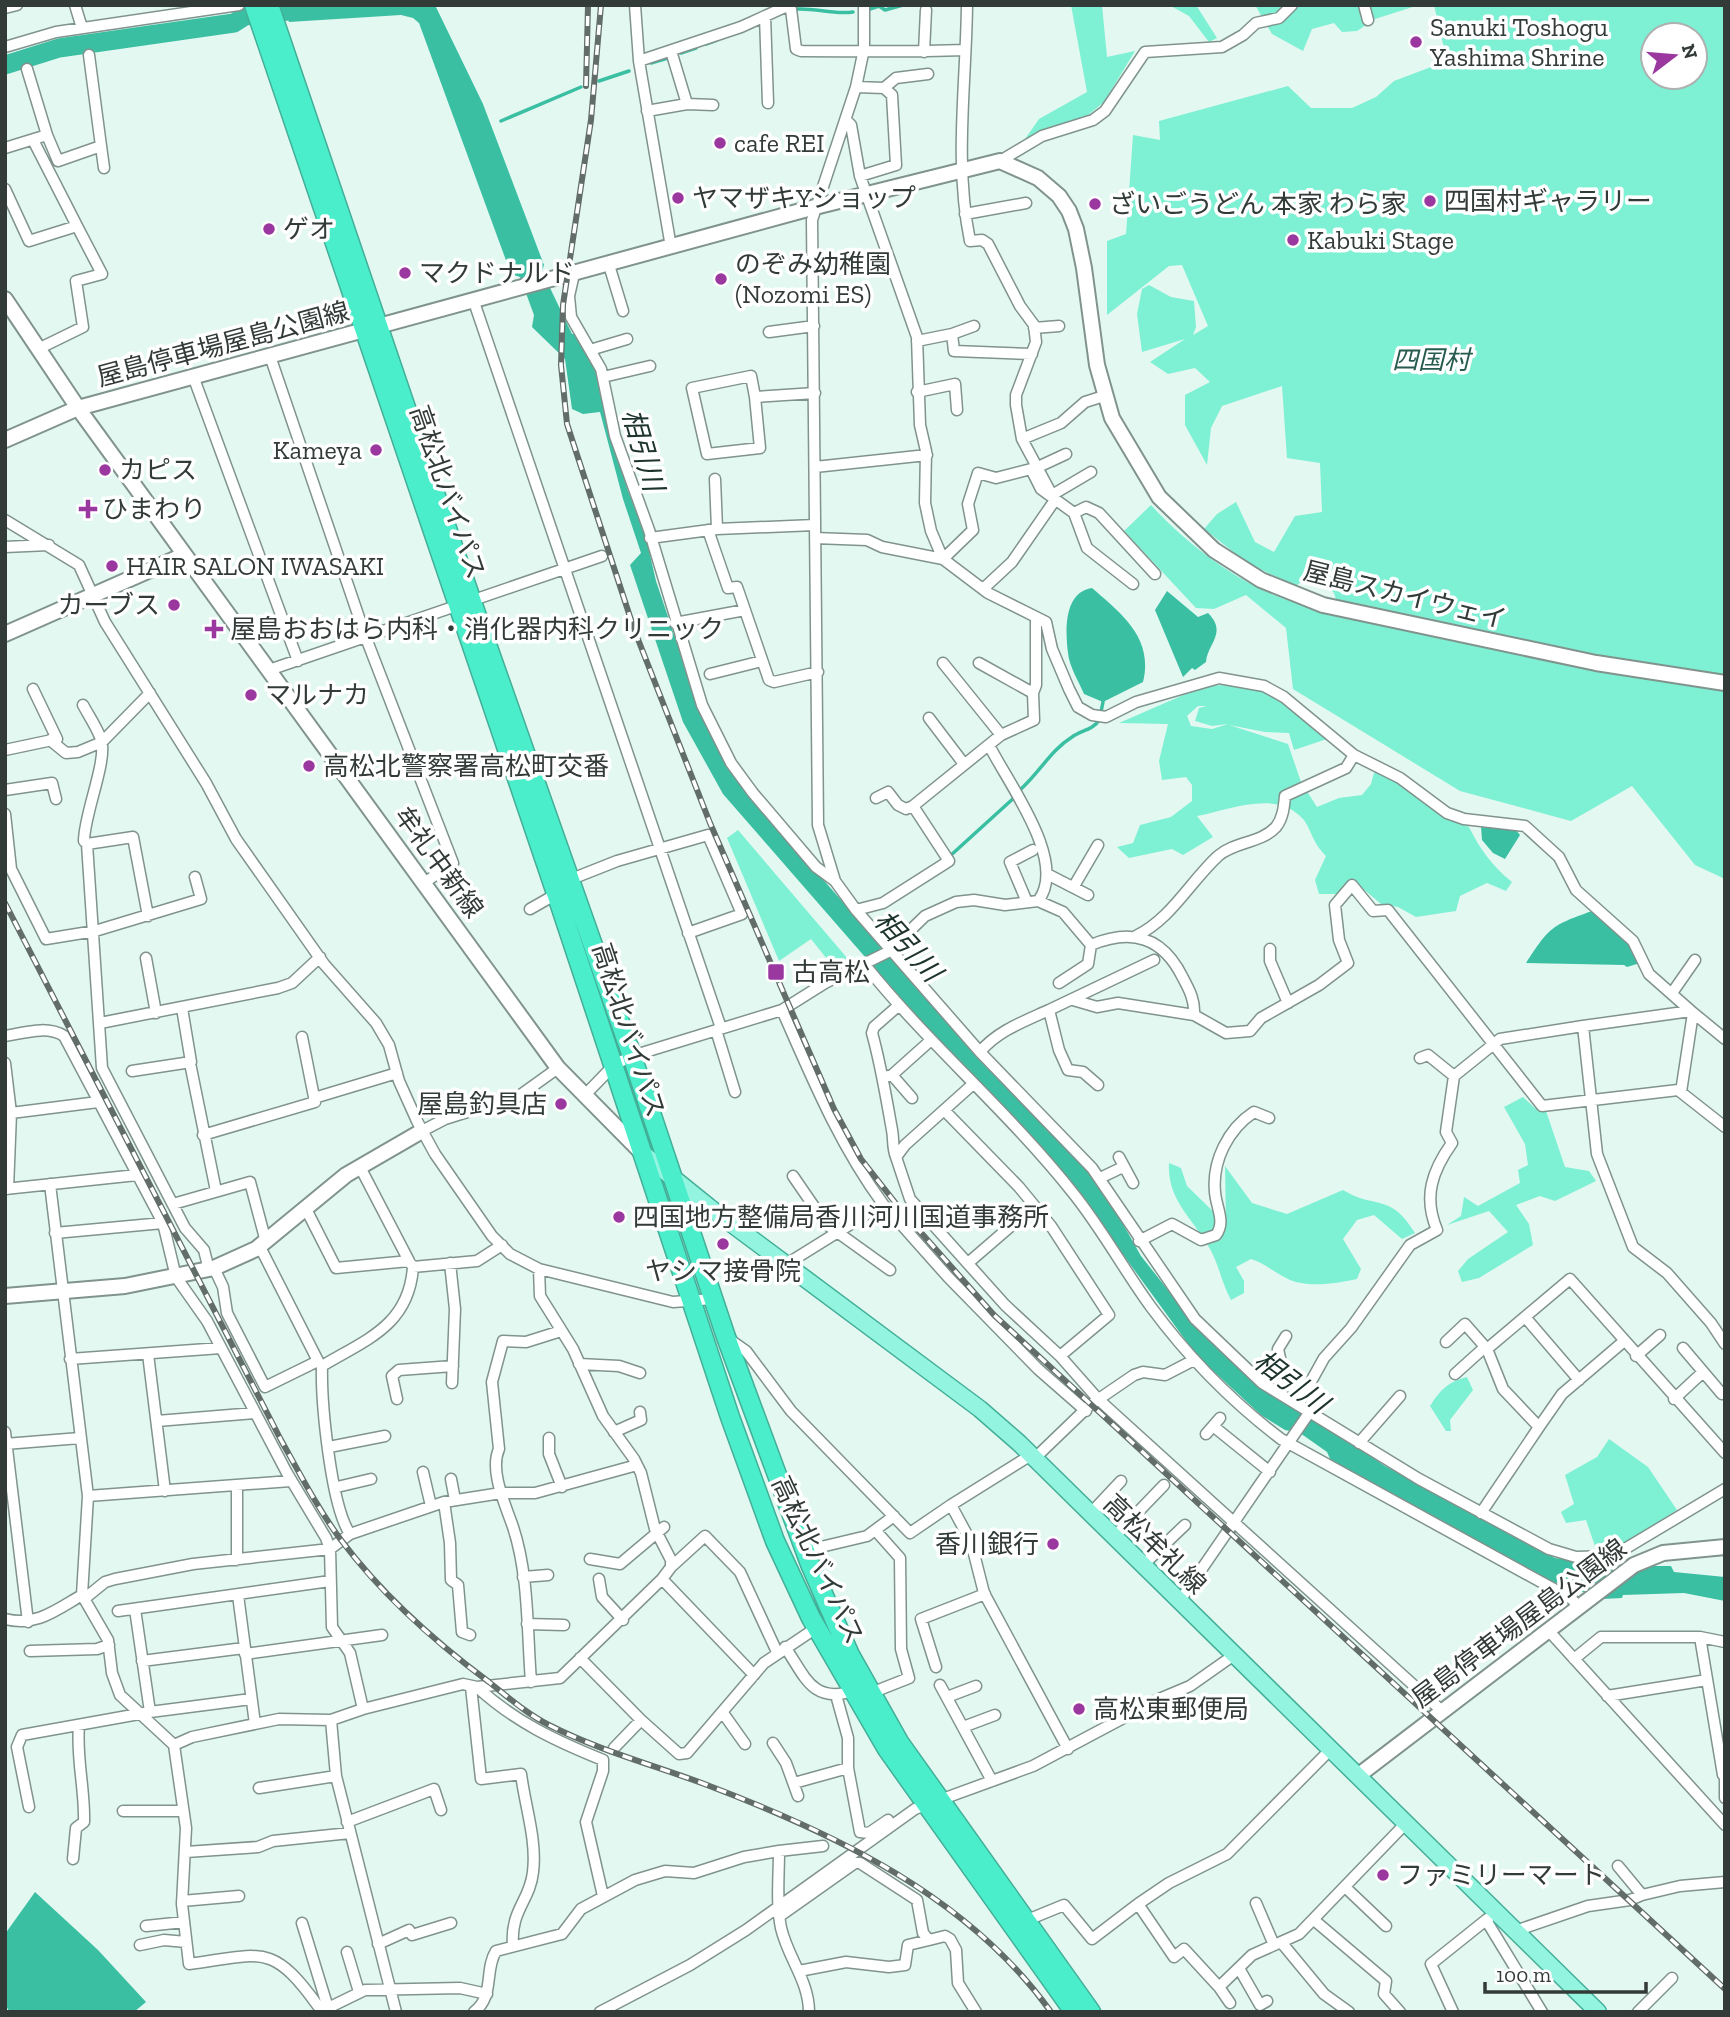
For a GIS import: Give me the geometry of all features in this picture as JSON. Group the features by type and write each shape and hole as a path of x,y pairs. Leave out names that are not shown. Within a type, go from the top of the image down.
{"highway":[{"name":"高松北バイパス","path":"254,6 271,31 466,604 557,896 758,1497 844,1693 887,1749 1074,2012"},
{"name":"高松北バイパス","path":"466,604 570,879 726,1337 804,1551 850,1655 898,1742 926,1805 1025,1921 1091,2012"}],"main road":[{"name":"高松牟礼線","path":"642,1153 785,1265 980,1409 1033,1457 1407,1822 1492,1916 1518,1930 1598,2012"}],"street":[{"path":"5,8 17,5"},
{"path":"75,5 82,28"},
{"path":"635,5 639,61 671,247"},
{"path":"835,881 818,825 812,220 856,87 864,49 864,5"},
{"path":"967,5 961,87 964,139 960,169 965,214 971,241 982,240 988,243 1034,328 1036,342 1016,395 1022,439 1054,498"},
{"path":"999,161 1042,136 1093,120 1105,111 1145,52 1222,47 1243,35 1256,23 1279,18 1292,5"},
{"path":"1364,5 1368,20"},
{"path":"5,47 82,28 254,6"},
{"path":"639,61 785,7 791,9 796,49 864,49 891,53 965,50"},
{"path":"924,51 926,10"},
{"path":"765,16 768,103"},
{"path":"670,51 687,104"},
{"path":"89,55 104,168"},
{"path":"27,69 47,135 58,161"},
{"path":"884,88 896,78 928,74"},
{"path":"856,87 884,88 892,95 896,164 860,176"},
{"path":"647,111 687,104 713,105"},
{"path":"846,120 851,125 866,195 915,326 919,425 926,455 925,503 931,531 943,559"},
{"path":"5,148 47,135"},
{"path":"33,140 102,274 76,281 83,327 38,348"},
{"path":"46,166 101,146"},
{"name":"屋島停車場屋島公園線","path":"184,555 78,408 815,207 999,161"},
{"name":"屋島スカイウェイ","path":"999,161 1038,178 1059,196 1069,211 1082,255 1097,365 1104,396 1122,438 1167,508 1214,550 1290,594 1323,605 1479,640 1686,679 1725,683"},
{"path":"5,189 29,241 77,226"},
{"path":"965,214 1026,203"},
{"path":"610,265 622,311"},
{"path":"574,274 569,296 571,317 603,377 615,436 702,705 731,763 816,867 835,881 856,910 980,1052 1100,1178 1139,1241 1195,1319 1262,1383 1308,1414 1549,1549 1576,1557 1613,1556 1725,1489"},
{"path":"5,299 78,408 5,440"},
{"path":"474,302 688,933 735,1092"},
{"path":"769,332 814,326"},
{"path":"917,341 952,334 974,326"},
{"path":"1034,328 1059,326"},
{"path":"952,334 954,351 1032,354"},
{"path":"590,350 627,339"},
{"path":"270,356 366,638 453,863 424,883"},
{"path":"603,377 650,366"},
{"path":"193,376 298,661"},
{"path":"751,376 755,397 760,448 707,454 692,388 751,376"},
{"path":"917,391 955,384 957,410"},
{"path":"755,397 815,393"},
{"path":"1022,439 1061,423 1085,402 1104,396"},
{"path":"1038,467 1066,454"},
{"path":"815,467 926,455"},
{"path":"943,559 973,530 968,504 978,473 996,478 1031,470 1041,489 1074,513 1087,548 1133,584"},
{"path":"983,589 1012,562 1054,498 1091,472"},
{"path":"715,478 713,529 728,588 737,587 769,680 774,682 818,672"},
{"path":"1074,513 1086,507 1100,513 1155,574"},
{"path":"5,520 79,565 95,595 105,622 206,783 236,839 320,957 376,1023 388,1045 422,1131 454,1184 510,1254 539,1269 574,1276 629,1294 673,1302 713,1299"},
{"path":"650,538 713,529 815,525"},
{"path":"815,538 867,540 882,547 943,559 1014,608 1046,622 1055,657 1078,707 1093,715 1106,717 1136,702 1219,678 1264,686 1284,697 1354,755 1401,778 1447,813 1464,819 1525,826 1559,857 1576,890 1633,941 1649,974 1725,1039"},
{"path":"5,547 50,545"},
{"path":"5,634 184,555"},
{"name":"牟礼中新線","path":"184,555 558,1068 642,1153"},
{"path":"269,670 602,556"},
{"path":"676,623 745,610"},
{"path":"876,797 888,792 898,806 906,809 913,806 1001,735 1034,720 1036,617"},
{"path":"710,674 762,661"},
{"path":"943,663 1001,735"},
{"path":"979,663 1033,693"},
{"path":"5,750 57,739 33,689"},
{"path":"50,740 71,754 102,742 150,693"},
{"path":"83,705 102,742 96,780 84,822 95,931 102,1068 185,1228 204,1250 223,1287 228,1313 265,1387 361,1346 407,1301 411,1264 360,1167"},
{"path":"929,719 964,764"},
{"path":"989,745 1006,779 1021,799 1041,846 1049,875 1032,902"},
{"path":"1136,936 1167,915 1220,854 1263,838 1277,825 1283,815 1286,796 1346,768 1354,755"},
{"path":"5,790 52,783 56,799"},
{"path":"856,910 883,903 949,861 913,806"},
{"path":"5,814 10,869 46,939 95,931 201,899 195,877"},
{"path":"530,909 557,896 570,879 617,861 708,835 741,914 688,933"},
{"path":"87,844 133,837 148,916"},
{"path":"1074,886 1098,845"},
{"path":"1032,902 1010,862 1033,850"},
{"path":"1049,875 1088,895"},
{"path":"1073,1000 1097,1007 1118,1003 1194,1015 1226,1032 1250,1031 1261,1018 1289,1003 1348,963 1339,940 1335,905 1352,885 1373,911 1388,910 1542,1106 1681,1092 1725,1127"},
{"path":"585,1095 614,1065 632,1056 782,1010 825,983 890,950 925,916 948,904 974,900 1005,905 1032,902 1063,912 1091,945 1088,964 1059,983"},
{"path":"1091,945 1109,937 1136,936 1158,947 1174,961 1195,1003 1194,1015"},
{"path":"1270,949 1270,961 1289,1003"},
{"path":"100,1023 241,997 292,983 320,957"},
{"path":"146,958 156,1013"},
{"path":"980,1052 988,1043 1018,1024 1154,960"},
{"path":"1672,993 1695,960"},
{"path":"867,964 898,1006 1075,1195 1151,1306 1194,1360 1247,1413 1583,1604"},
{"path":"898,1006 874,1027 872,1033 888,1076 892,1149 909,1199 1005,1305 1060,1356 1098,1399 1442,1711"},
{"path":"182,1008 203,1135 216,1191"},
{"path":"782,1010 835,1130 857,1168 883,1204 984,1314 1086,1411"},
{"path":"1049,1010 1059,1050 1068,1070 1083,1072 1097,1085"},
{"path":"1298,1405 1324,1357 1351,1328 1410,1245 1437,1230 1428,1207 1430,1186 1438,1163 1452,1143 1446,1132 1454,1076 1500,1039 1692,1012"},
{"path":"1681,1092 1692,1012"},
{"path":"1583,1026 1597,1154 1633,1247 1667,1273 1725,1344"},
{"path":"5,1036 43,1030 55,1031 64,1036 163,1223 170,1263 176,1277 204,1315 330,1549 332,1627 350,1654 363,1709"},
{"path":"203,1135 315,1102 302,1037"},
{"path":"888,1076 930,1041"},
{"path":"1420,1058 1428,1055 1454,1076"},
{"path":"5,1063 11,1113 6,1189 137,1175"},
{"path":"131,1071 190,1063"},
{"path":"5,1296 125,1286 212,1269 263,1245 360,1167 445,1119 519,1096 558,1068"},
{"path":"314,1098 397,1073"},
{"path":"888,1076 912,1098"},
{"path":"896,1157 905,1145 972,1085"},
{"path":"11,1113 97,1102"},
{"path":"944,1110 1034,1206 1109,1315 1060,1356"},
{"path":"1139,1241 1172,1224 1181,1226 1201,1240 1216,1235 1220,1220 1214,1177 1222,1150 1241,1121 1254,1112 1269,1118"},
{"path":"1100,1178 1121,1162 1133,1183"},
{"path":"793,1176 826,1224 890,1270"},
{"path":"173,1204 250,1182 263,1245 320,1364 321,1402 343,1523 350,1534"},
{"path":"50,1184 61,1292 88,1496 83,1597 109,1645 115,1686 120,1695 146,1713 174,1745 186,1852 182,1901 189,1964 245,1956 273,1958 299,1980 318,2006 328,2008 359,1992 390,1989 460,1988 487,1994"},
{"path":"785,1265 883,1204"},
{"path":"968,1263 1034,1206"},
{"path":"306,1209 336,1268 477,1261 502,1245"},
{"path":"55,1233 163,1223"},
{"path":"450,1263 455,1309 452,1383"},
{"path":"539,1269 540,1296 579,1364 603,1416 637,1465 668,1550 671,1567"},
{"path":"1455,1374 1570,1279 1623,1342 1725,1453"},
{"path":"1525,1317 1579,1380"},
{"path":"1446,1342 1465,1324 1486,1348 1503,1389 1539,1427"},
{"path":"531,1682 520,1550 501,1493 492,1382 503,1341 526,1342 561,1331"},
{"path":"1636,1356 1660,1335"},
{"path":"1262,1383 1280,1358 1278,1349 1286,1336"},
{"path":"726,1337 746,1351 791,1411 910,1532 1033,1457 1098,1399 1134,1375 1143,1372 1165,1375 1194,1360"},
{"path":"1482,1513 1562,1394 1623,1342"},
{"path":"70,1359 221,1348"},
{"path":"1683,1348 1722,1394"},
{"path":"148,1353 165,1490"},
{"path":"579,1364 620,1366 640,1373"},
{"path":"397,1399 392,1376 399,1370 453,1366"},
{"path":"1674,1399 1703,1372"},
{"path":"1359,1443 1400,1396"},
{"path":"614,1432 641,1420 640,1412"},
{"path":"157,1421 255,1413"},
{"path":"1179,1602 1308,1414"},
{"path":"1213,1426 1269,1472"},
{"path":"5,1432 28,1622"},
{"path":"329,1447 385,1436"},
{"path":"6,1444 80,1438"},
{"path":"549,1438 549,1454 562,1487"},
{"path":"5,1619 37,1621 114,1579 193,1564 330,1549 350,1534 431,1506 501,1493 535,1493 637,1465"},
{"path":"423,1472 431,1506"},
{"path":"337,1487 371,1479"},
{"path":"451,1479 451,1580 458,1585 462,1635"},
{"path":"88,1496 292,1481"},
{"path":"1090,1514 1121,1481"},
{"path":"236,1485 237,1560"},
{"path":"1113,1538 1164,1485"},
{"path":"951,1505 971,1542 985,1594 1068,1749"},
{"path":"804,1551 848,1543 876,1531 894,1516"},
{"path":"1142,1566 1185,1525"},
{"path":"590,1559 620,1564 661,1530"},
{"path":"871,1693 909,1678 901,1649 900,1558 876,1531"},
{"path":"174,1745 192,1737 289,1718 331,1720 363,1709 463,1684 474,1687 560,1678 623,1620 671,1567 705,1536 740,1572 781,1649 813,1688 823,1694 844,1693 848,1768 860,1832 869,1833 898,1814 992,1781 1068,1749 1159,1699 1190,1686 1234,1655"},
{"path":"1637,1542 1644,1560"},
{"name":"屋島停車場屋島公園線","path":"1359,1775 1644,1560 1663,1553 1725,1547"},
{"path":"523,1577 548,1575"},
{"path":"599,1579 602,1597 623,1620"},
{"path":"662,1580 754,1675"},
{"path":"118,1611 330,1581"},
{"path":"936,1667 921,1619 985,1594"},
{"path":"237,1595 255,1724"},
{"path":"135,1609 146,1713"},
{"path":"527,1624 565,1625"},
{"path":"580,1658 679,1754 687,1753 754,1675 781,1649 816,1628"},
{"path":"1548,1630 1725,1825"},
{"path":"142,1661 382,1635"},
{"path":"1574,1659 1601,1637 1700,1637 1725,1642"},
{"path":"1700,1637 1724,1775 1725,1798"},
{"path":"30,1651 97,1649 109,1645"},
{"path":"1607,1696 1707,1680"},
{"path":"940,1685 992,1781"},
{"path":"947,1697 976,1686"},
{"path":"474,1687 521,1723 555,1741 603,1760 603,1772 586,1822 603,1896"},
{"path":"474,1687 481,1779 521,1774 530,1826 533,1874 514,1919 513,1945"},
{"path":"29,1807 32,1794 17,1748 22,1735 146,1713 251,1699"},
{"path":"723,1713 745,1744"},
{"path":"963,1727 995,1715"},
{"path":"331,1720 336,1776 396,2012"},
{"path":"614,1748 641,1720"},
{"path":"74,1859 76,1828 84,1822 85,1801 78,1769 79,1725"},
{"path":"773,1743 786,1763 798,1796"},
{"path":"1025,1921 1064,1905 1092,1939 1169,1883 1227,1854 1331,1749"},
{"path":"794,1783 848,1768"},
{"path":"259,1788 336,1776"},
{"path":"347,1822 434,1789 441,1810"},
{"path":"780,1910 926,1805"},
{"path":"123,1811 183,1811"},
{"path":"1219,1987 1240,1970 1252,1955 1299,1934 1407,1822"},
{"path":"186,1852 258,1847 273,1841 350,1833"},
{"path":"474,2012 481,2006 487,1994 496,1951 562,1934 581,1909 603,1896 656,1873 694,1873 744,1857 822,1846"},
{"path":"779,1851 780,1910 788,1951 809,1999 809,2012"},
{"path":"600,2012 690,1965 855,1863 917,1900 923,1933 929,1940"},
{"path":"1618,1866 1642,1895"},
{"path":"1518,1930 1588,1906 1630,1900 1680,1885 1725,1882"},
{"path":"1345,1887 1386,1926"},
{"path":"182,1901 239,1896"},
{"path":"1256,1903 1277,1944 1324,1994 1349,2012"},
{"path":"1138,1904 1174,1957 1184,1949 1230,2003"},
{"path":"1453,2012 1431,1964 1492,1916 1542,2012"},
{"path":"1314,1920 1386,1980 1384,1994 1400,2012"},
{"path":"146,1926 184,1922"},
{"path":"302,1923 328,2008"},
{"path":"378,1944 409,1930 412,1935 450,1923"},
{"path":"799,1971 846,1962 888,1967 905,1965 908,1945 945,1936 954,1944 958,1983 976,2012"},
{"path":"140,1945 164,1940 187,1942"},
{"path":"347,1952 359,1992"},
{"path":"1240,1970 1260,2005 1268,2001"},
{"path":"1638,2012 1672,1978"}],"green space":[{"path":"1071,5 1102,5 1107,57 1135,51 1104,102 1087,116 1025,139 1039,119 1087,92"},
{"path":"1169,5 1196,5 1217,38 1209,42 1189,16"},
{"path":"1255,5 1419,5 1375,19 1357,31 1342,32 1334,23 1312,29 1303,51 1272,34"},
{"name":"四国村","path":"1434,5 1725,5 1725,879 1695,865 1632,786 1571,821 1460,791 1293,689 1286,628 1246,595 1214,609 1196,608 1124,531 1151,505 1196,547 1249,583 1287,600 1340,613 1334,593 1314,571 1296,586 1249,564 1204,529 1217,514 1236,502 1255,542 1274,552 1295,516 1322,512 1320,463 1287,458 1282,386 1222,406 1211,428 1207,465 1185,425 1185,395 1210,382 1195,368 1168,374 1150,362 1185,339 1142,352 1137,314 1142,289 1149,285 1171,297 1194,301 1196,327 1193,335 1208,326 1182,265 1169,266 1107,315 1107,241 1126,234 1133,135 1160,140 1159,121 1288,86 1311,108 1352,108 1376,97 1394,81 1447,61"},
{"path":"1225,685 1263,690 1283,700 1330,738 1294,750 1289,733 1265,732 1229,725 1288,744 1301,782 1317,807 1339,798 1362,795 1371,784 1375,769 1469,827 1487,857 1512,882 1506,891 1487,883 1460,896 1456,911 1416,917 1398,907 1381,904 1355,882 1337,894 1319,894 1315,880 1326,856 1303,819 1292,810 1266,803 1238,806 1197,816 1213,837 1183,855 1172,849 1129,858 1117,847 1133,843 1140,825 1171,817 1192,801 1192,785 1186,777 1162,780 1159,761 1168,724 1119,723 1204,686","holes":["1198,706 1207,706 1199,708 1195,721 1212,726 1228,724 1212,729 1191,726 1187,716"]},
{"path":"738,830 848,959 835,969 811,939 779,961 727,838"},
{"path":"1523,1097 1536,1109 1546,1111 1565,1167 1589,1171 1596,1181 1555,1201 1540,1196 1516,1205 1529,1224 1533,1245 1479,1278 1462,1282 1458,1271 1468,1259 1508,1232 1489,1211 1447,1225 1461,1216 1464,1197 1478,1206 1520,1183 1518,1170 1528,1165 1525,1144 1504,1107"},
{"path":"1169,1163 1181,1168 1187,1186 1226,1224 1225,1166 1252,1203 1287,1214 1343,1190 1390,1207 1406,1220 1415,1233 1402,1239 1374,1215 1357,1220 1343,1239 1361,1269 1357,1279 1327,1284 1304,1283 1290,1280 1251,1259 1236,1267 1244,1281 1244,1293 1231,1300 1210,1249 1182,1209 1172,1188"},
{"path":"1467,1377 1473,1390 1450,1420 1451,1431 1446,1431 1430,1406 1446,1387"},
{"path":"1609,1439 1648,1467 1677,1510 1624,1544 1597,1552 1586,1520 1566,1523 1561,1512 1574,1504 1565,1475 1597,1457"}],"shaded area":[{"path":"284,5 435,5 483,104 544,265 542,271 572,334 576,334 595,362 627,488 646,538 656,581 698,706 751,798 918,987 1073,1153 1110,1201 1141,1256 1194,1323 1242,1368 1385,1466 1555,1558 1593,1564 1605,1562 1617,1566 1671,1566 1674,1572 1725,1577 1725,1601 1684,1593 1623,1595 1622,1598 1603,1599 1548,1580 1331,1461 1327,1452 1300,1433 1285,1430 1261,1415 1197,1356 1073,1186 940,1043 723,794 683,722 630,565 641,553 623,499 600,412 583,414 572,409 565,359 532,327 534,315 520,277 511,274 419,23 413,18 401,15 289,22"},
{"path":"1092,588 1124,617 1144,652 1143,682 1103,702 1084,694 1070,663 1067,644 1071,604 1083,591"},
{"path":"1167,591 1198,617 1208,613 1216,627 1206,662 1195,670 1192,668 1183,677 1155,610"},
{"path":"1481,827 1515,829 1520,835 1505,859 1493,853 1482,840"},
{"path":"1592,911 1620,934 1640,963 1627,967 1526,963 1552,929"},
{"path":"35,1892 98,1950 146,2002 134,2012 10,2012 5,2005 5,1934"}],"waterway":[{"path":"5,65 59,48 234,23 245,16 342,5"},
{"path":"870,9 879,6 885,10 903,5"},
{"path":"797,9 853,12"},
{"path":"706,44 717,40"},
{"path":"681,53 696,48"},
{"path":"651,63 668,58"},
{"path":"599,81 629,71"},
{"path":"501,121 581,87"},
{"path":"1101,712 1103,702"},
{"path":"1021,789 1065,742 1100,719"},
{"path":"950,856 1016,796"}],"railway":[{"path":"586,86 588,5"},
{"path":"601,5 591,120 563,305 561,365 567,424 634,629 710,823 834,1109 861,1159 901,1210 994,1315 1725,1989"},
{"path":"5,903 281,1440 333,1528 374,1580 410,1617 449,1650 541,1721 588,1743 707,1785 804,1825 897,1874 981,1935 1018,1971 1051,2012"}],"place":[{"name":"Sanuki Toshogu Yashima Shrine","path":"1416,42"},
{"name":"cafe REI","path":"720,143"},
{"name":"ヤマザキYショップ","path":"678,198"},
{"name":"四国村ギャラリー","path":"1430,201"},
{"name":"ざいごうどん 本家 わら家","path":"1095,204"},
{"name":"ゲオ","path":"269,229"},
{"name":"Kabuki Stage","path":"1293,240"},
{"name":"マクドナルド","path":"405,273"},
{"name":"のぞみ幼稚園 (Nozomi ES)","path":"721,279"},
{"name":"Kameya","path":"376,450"},
{"name":"カピス","path":"105,470"},
{"name":"ひまわり","path":"88,509"},
{"name":"HAIR SALON IWASAKI","path":"112,566"},
{"name":"カーブス","path":"174,605"},
{"name":"屋島おおはら内科・消化器内科クリニック","path":"214,629"},
{"name":"マルナカ","path":"251,695"},
{"name":"高松北警察署高松町交番","path":"309,766"},
{"name":"古高松","path":"776,972"},
{"name":"屋島釣具店","path":"561,1104"},
{"name":"四国地方整備局香川河川国道事務所","path":"619,1217"},
{"name":"ヤシマ接骨院","path":"723,1244"},
{"name":"香川銀行","path":"1053,1544"},
{"name":"高松東郵便局","path":"1079,1709"},
{"name":"ファミリーマート","path":"1383,1875"}],"water label":[{"name":"相引川","path":"643,450"},
{"name":"相引川","path":"908,946"},
{"name":"相引川","path":"1291,1382"}]}
